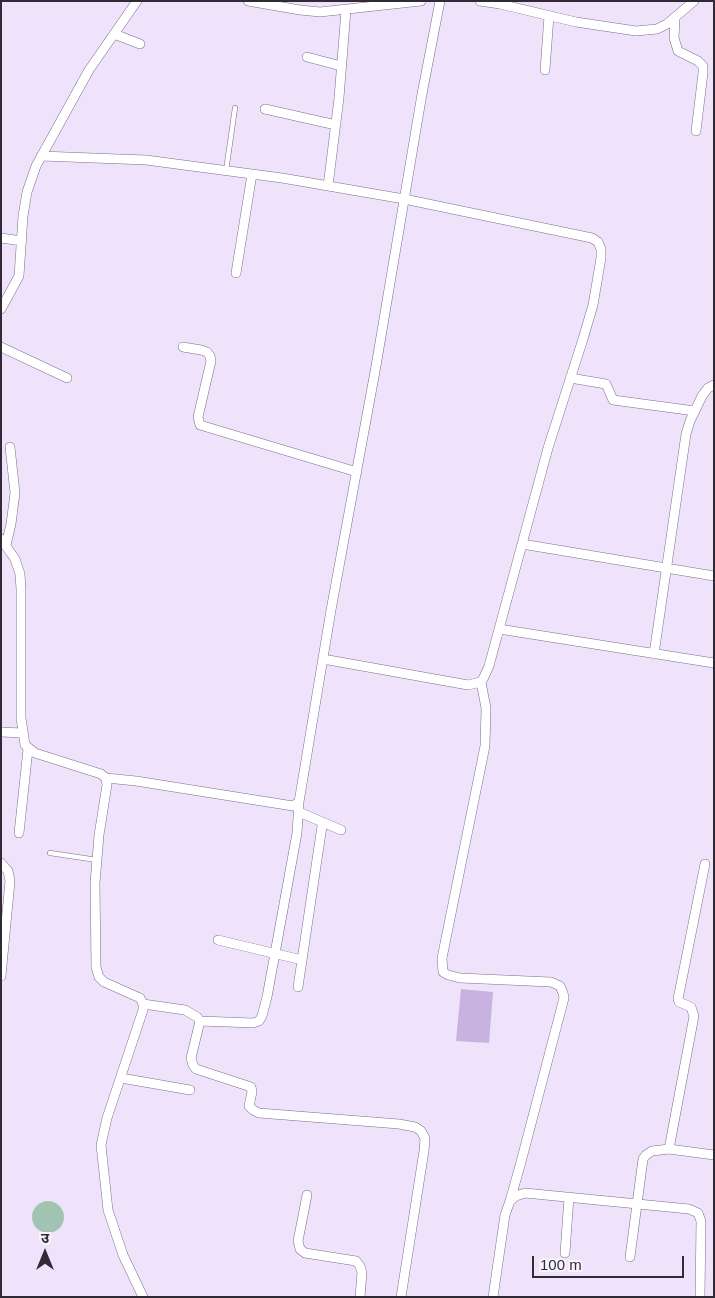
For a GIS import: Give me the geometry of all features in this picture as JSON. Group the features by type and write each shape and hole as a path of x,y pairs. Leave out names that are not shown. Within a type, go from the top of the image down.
{"street":[{"path":"1,309 19,276 23,216 27,192 36,166 89,70 137,1"},
{"path":"248,1 320,12 421,1"},
{"path":"143,1004 185,1010 193,1014 200,1021 253,1023 259,1021 262,1016 297,833 299,807 323,659 440,1"},
{"path":"480,1 614,29 636,31 657,29 668,24 694,1"},
{"path":"328,186 336,124 346,10"},
{"path":"545,70 550,16"},
{"path":"675,18 674,38 678,51 698,61 702,66 696,131"},
{"path":"114,34 140,44"},
{"path":"307,57 341,66"},
{"path":"264,109 336,124"},
{"path":"41,156 146,160 328,186 404,199 592,238 598,242 601,249 593,304 548,448 489,666 481,682 486,708 485,746 442,958 443,972 448,975 460,978 551,982 560,986 564,993 522,1162 505,1215 493,1297"},
{"path":"236,273 252,174"},
{"path":"1,238 22,240"},
{"path":"1,347 67,378"},
{"path":"183,347 207,352 210,356 211,361 198,417 200,425 357,472"},
{"path":"570,378 606,384 613,400 694,411"},
{"path":"654,654 686,434 694,411 705,392 714,385"},
{"path":"10,447 15,493 11,524 4,542 15,560 20,574 22,733 28,749 35,753 93,770 106,778 136,780 299,807 341,830"},
{"path":"522,544 714,576"},
{"path":"499,630 714,663"},
{"path":"323,659 468,685 481,682"},
{"path":"1,732 22,733"},
{"path":"19,833 28,749"},
{"path":"106,778 106,793 97,860 96,957 98,977 111,985 135,995 140,998 143,1004 141,1017 108,1118 102,1145 108,1210 122,1255 143,1297"},
{"path":"298,987 322,826"},
{"path":"1,863 8,871 10,881 1,976"},
{"path":"669,1149 694,1016 691,1007 679,1002 679,992 705,864"},
{"path":"218,940 302,960"},
{"path":"200,1021 191,1058 193,1065 196,1069 251,1087 252,1092 249,1106 259,1113 399,1124 415,1127 421,1131 425,1138 424,1151 401,1297"},
{"path":"121,1078 190,1090"},
{"path":"630,1257 643,1160 646,1155 652,1151 669,1149 714,1155"},
{"path":"510,1201 516,1196 525,1193 689,1209 698,1214 702,1221 700,1297"},
{"path":"307,1195 298,1241 300,1249 305,1253 356,1261 362,1273 360,1297"},
{"path":"565,1253 568,1197"}],"lane":[{"path":"226,170 235,108"},
{"path":"50,853 97,860"}],"shaded area":[{"path":"461,989 493,992 489,1043 456,1041"}],"building":[{"path":"48,1201 54,1202 59,1206 63,1211 63,1223 59,1228 54,1232 48,1233 42,1232 37,1228 33,1223 32,1217 33,1211 37,1206 42,1202"}]}
